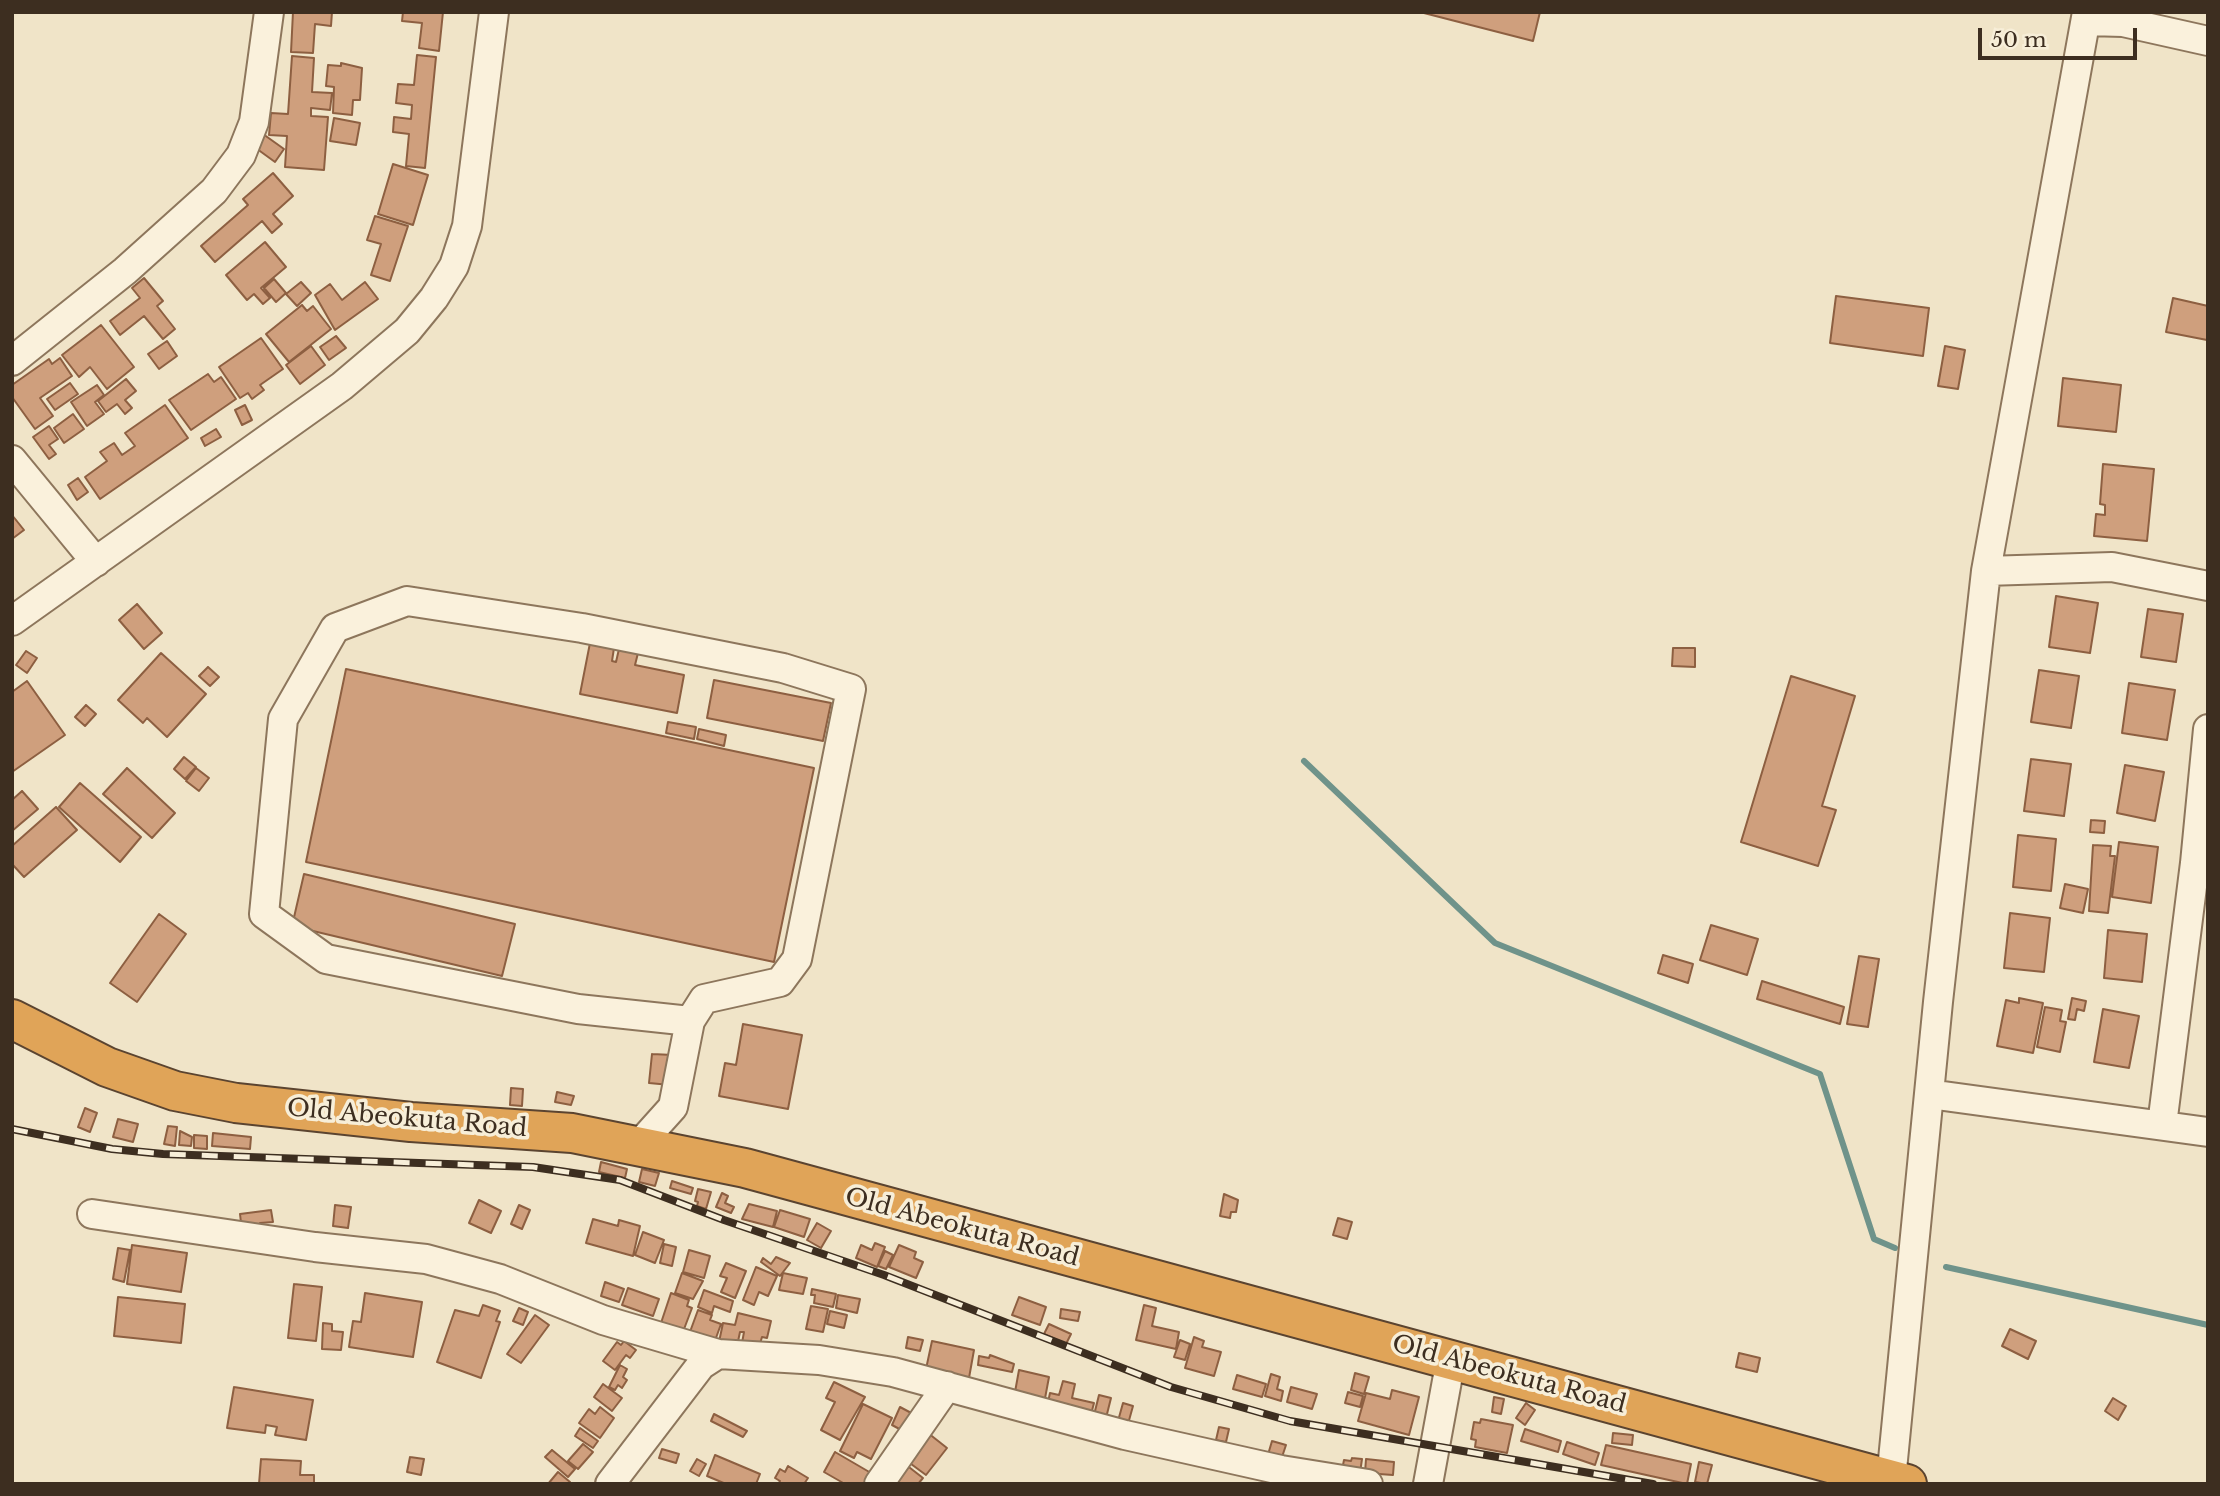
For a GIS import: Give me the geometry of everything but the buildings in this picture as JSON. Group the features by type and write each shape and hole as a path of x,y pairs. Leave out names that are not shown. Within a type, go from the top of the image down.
{"highway":[{"name":"Old Abeokuta Road","path":"12,1019 94,1061 175,1091 236,1103 411,1122 572,1133 745,1168 1899,1482"}],"street":[{"path":"12,361 125,271 214,191 240,155 254,122 269,12"},
{"path":"12,621 342,386 407,331 434,298 454,266 467,226 494,12"},
{"path":"1899,1482 1929,1094 1986,571 2054,183 2087,17 2208,41"},
{"path":"12,460 96,562"},
{"path":"1986,571 2112,567 2208,586"},
{"path":"638,1146 673,1107 690,1021 704,999 780,982 797,959 851,689 783,668 609,633 407,601 335,628 283,719 264,914 326,958 578,1009 690,1021"},
{"path":"2162,1125 2202,864 2208,729"},
{"path":"1929,1094 2208,1132"},
{"path":"92,1214 315,1247 426,1259 500,1279 603,1320 718,1354 819,1360 947,1386 1125,1435 1281,1470 1368,1484"},
{"path":"610,1484 694,1374 718,1354"},
{"path":"1428,1484 1451,1359"},
{"path":"879,1484 947,1386"}],"waterway":[{"path":"1304,761 1495,943 1820,1074 1874,1239 1895,1248"},
{"path":"1946,1267 2208,1325"}],"railway":[{"path":"12,1129 112,1149 163,1154 533,1167 620,1180 724,1220 884,1275 1171,1387 1290,1421 1653,1484"}]}
